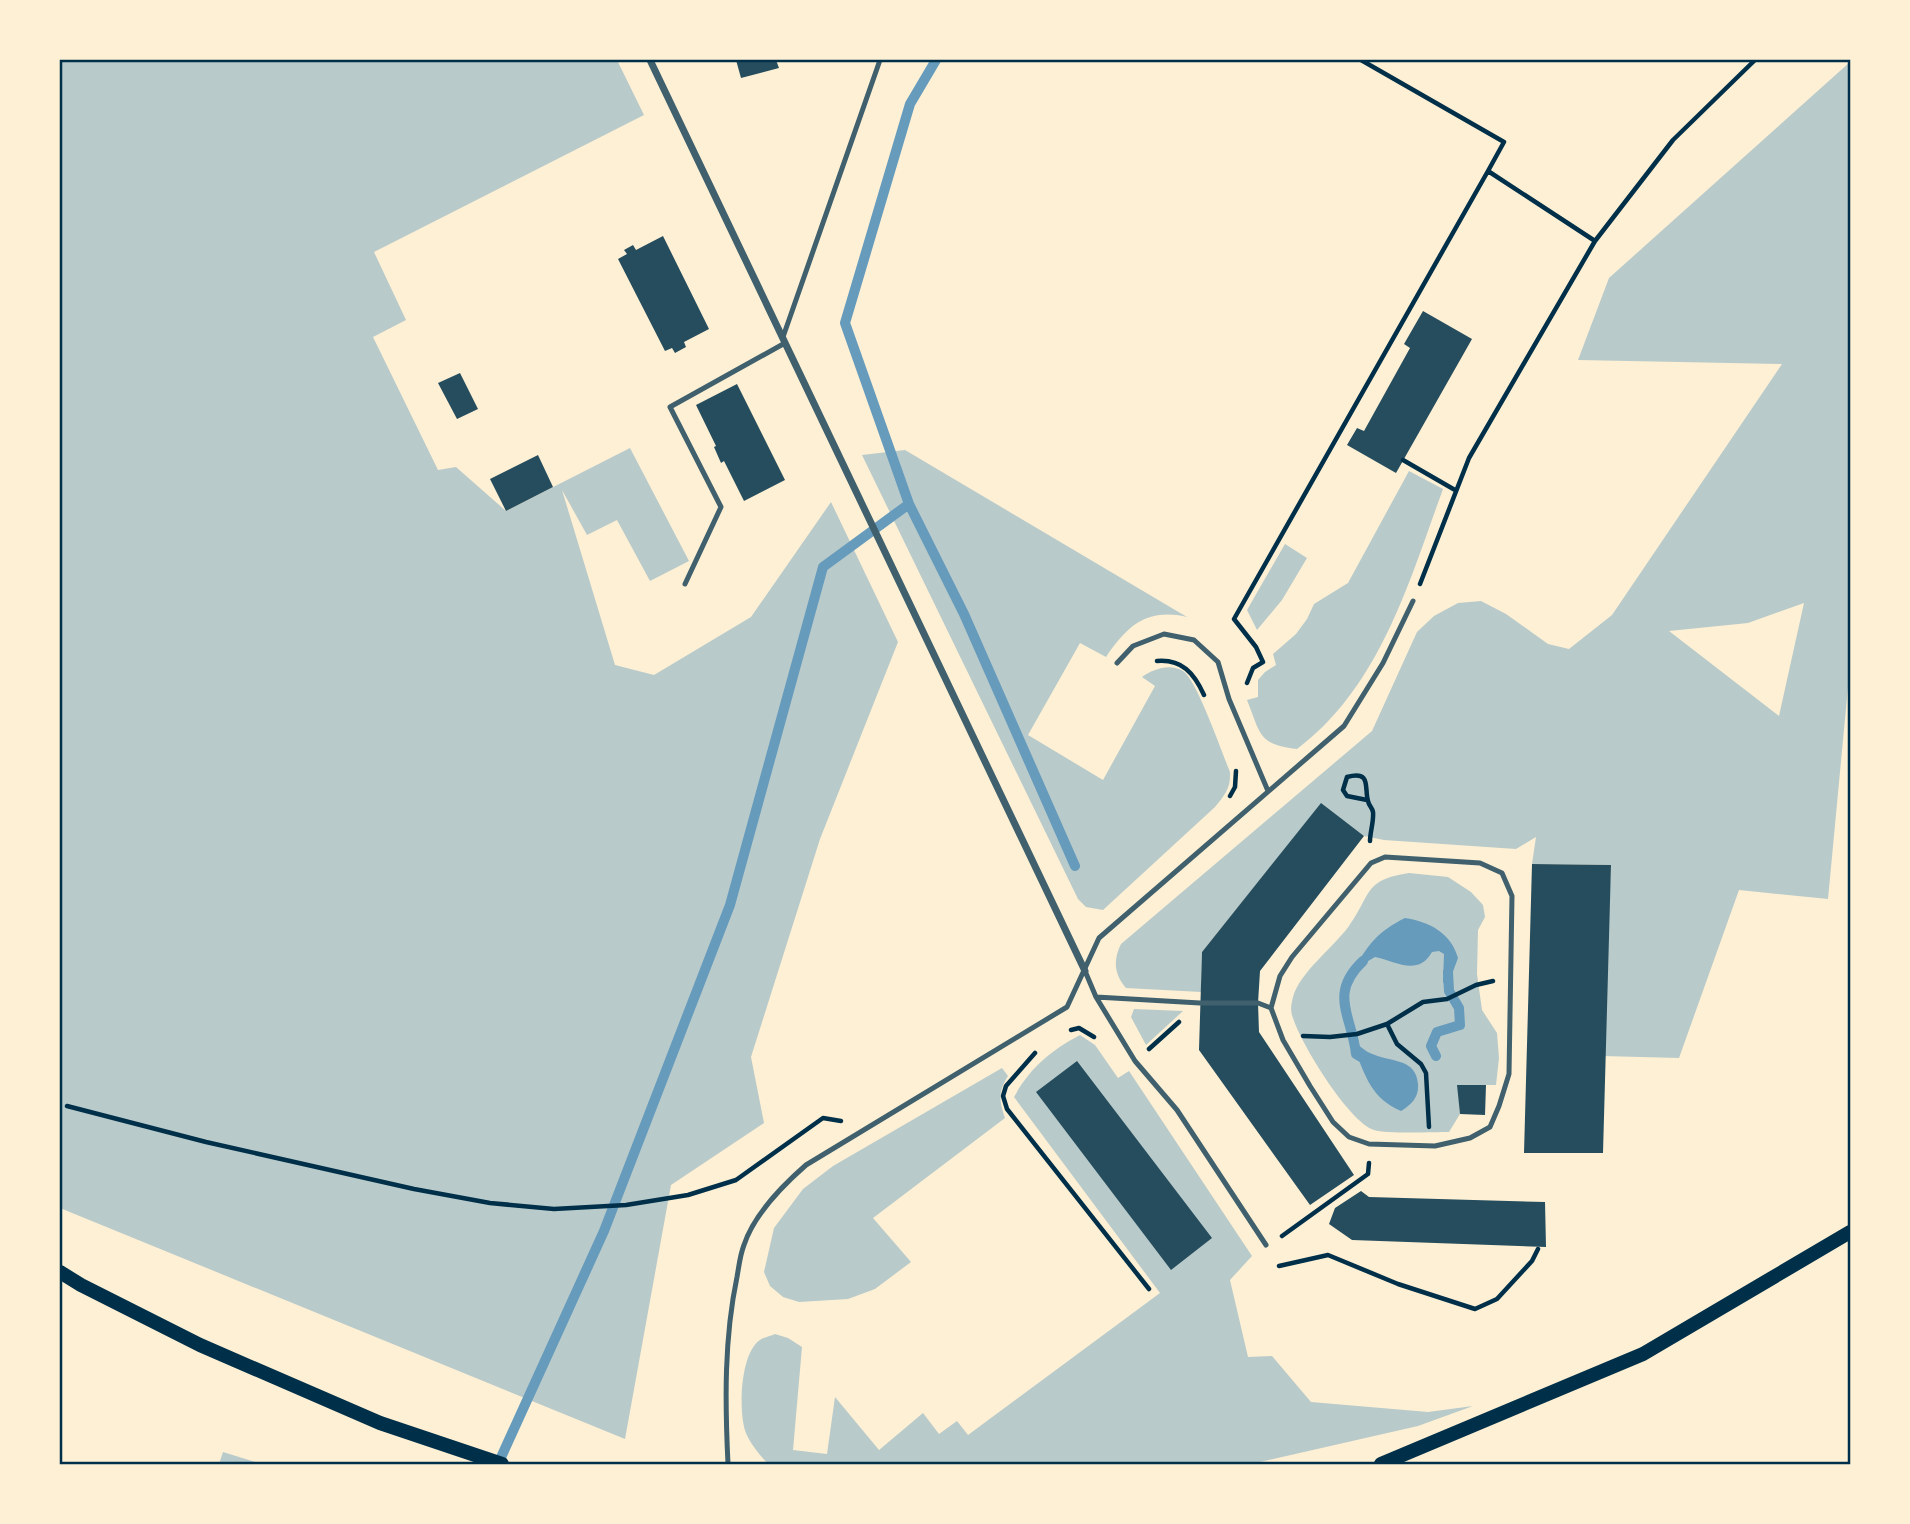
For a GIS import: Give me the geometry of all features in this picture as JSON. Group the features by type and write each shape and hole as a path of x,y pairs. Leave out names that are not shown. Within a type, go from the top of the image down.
{"main road":[{"path":"1381,1465 1643,1354 1850,1232"},
{"path":"60,1272 200,1345 380,1423 502,1465"}],"street":[{"path":"650,60 1085,971"}],"lane":[{"path":"685,584 721,507 670,407 784,340 880,60"},
{"path":"728,1465 726,1384 732,1303 744,1244 756,1222 787,1182 806,1165 1067,1007 1100,939 1344,726 1383,663 1413,601"},
{"path":"1116,663 1133,646 1164,634 1194,640 1218,662 1228,699 1268,791"},
{"path":"1385,857 1480,863 1502,873 1512,896 1511,977 1509,1074 1490,1127 1470,1138 1429,1146 1369,1144 1349,1137 1333,1122 1283,1040 1271,1008 1280,976 1292,957 1371,863 1385,857"},
{"path":"1085,971 1096,997 1135,1061 1177,1110 1266,1245"},
{"path":"1096,997 1200,1003 1258,1003 1271,1008"}],"path":[{"path":"1146,664 1156,661 1177,662 1187,668 1196,678 1209,705 1248,691 1248,676 1253,668 1263,662 1256,647 1234,619 1504,142 1361,60"},
{"path":"1413,601 1469,458 1595,241 1673,140 1755,60"},
{"path":"1488,171 1595,241"},
{"path":"1403,460 1455,490"},
{"path":"1223,804 1235,787 1237,774 1232,762"},
{"path":"1367,800 1347,796 1343,790 1347,777 1355,775 1363,778 1369,786 1367,800 1373,811 1371,863"},
{"path":"1330,1037 1357,1034 1387,1024 1423,1002 1447,999 1476,985 1511,977"},
{"path":"1135,1061 1200,1003"},
{"path":"1387,1024 1398,1044 1421,1064 1426,1073 1429,1146"},
{"path":"1063,1031 1079,1028 1097,1040"},
{"path":"1037,1051 1006,1086 1003,1096 1007,1109 1149,1289"},
{"path":"67,1106 206,1142 414,1189 490,1203 554,1209 626,1205 688,1195 736,1180 823,1118 873,1125"},
{"path":"1266,1245 1287,1234 1368,1174 1369,1144"},
{"path":"1279,1266 1328,1255 1398,1284 1475,1309 1497,1299 1532,1261 1538,1249"}],"shaded area":[{"path":"60,60 617,60 644,115 374,252 406,320 373,337 438,470 456,467 506,511 630,448 689,561 650,581 617,520 587,535 562,490 615,665 654,675 751,617 831,502 898,642 820,839 751,1057 764,1123 671,1185 625,1439 60,1208"},
{"path":"1850,62 1850,666 1828,899 1739,890 1679,1058 1602,1056 1611,865 1532,864 1536,837 1516,849 1384,840 1364,836 1321,804 1202,952 1201,992 1126,988 1116,967 1121,944 1372,731 1417,632 1434,616 1458,603 1481,601 1506,614 1548,644 1569,649 1612,615 1782,364 1578,360 1609,278","holes":["1804,603 1779,716 1669,631 1748,623"]},
{"path":"905,450 1187,617 1150,617 1122,636 1106,657 1080,643 1028,735 1103,780 1155,686 1142,677 1156,669 1167,667 1183,671 1189,677 1209,718 1230,772 1227,791 1215,807 1103,910 1086,907 1078,899 862,455"},
{"path":"1409,471 1443,489 1404,596 1371,664 1326,724 1297,749 1268,741 1259,730 1247,700 1258,697 1258,680 1276,665 1273,654 1296,634 1314,604 1348,583"},
{"path":"1285,544 1307,558 1282,600 1257,630 1247,610"},
{"path":"1409,873 1448,877 1471,892 1483,905 1485,917 1478,930 1477,974 1482,1010 1497,1033 1499,1058 1496,1085 1458,1085 1460,1114 1449,1132 1380,1131 1364,1124 1327,1081 1291,1013 1293,997 1302,978 1349,926 1370,890 1383,880"},
{"path":"1134,1009 1183,1011 1146,1045 1131,1017"},
{"path":"1080,1035 1095,1045 1118,1078 1129,1071 1252,1256 1230,1280 1248,1357 1272,1356 1311,1402 1428,1412 1473,1406 1418,1426 1251,1464 768,1464 746,1433 742,1412 742,1384 748,1357 753,1347 763,1338 775,1334 802,1347 793,1450 827,1454 835,1397 879,1450 923,1413 939,1434 957,1421 968,1435 1160,1293 1014,1097 1042,1061"},
{"path":"1002,1068 1008,1076 1002,1087 1001,1097 1005,1118 873,1218 911,1262 875,1289 848,1299 799,1302 783,1297 770,1286 764,1272 774,1228 803,1189 833,1166"},
{"path":"223,1452 262,1464 219,1464"}],"water":[{"path":"1405,918 1423,922 1438,930 1455,949 1458,958 1448,985 1449,991 1443,982 1444,954 1439,951 1432,952 1426,960 1413,966 1375,957 1353,970 1374,940 1387,928"},
{"path":"1356,1043 1370,1053 1402,1063 1413,1070 1418,1089 1414,1100 1408,1106 1401,1111 1376,1093 1354,1048"}],"building":[{"path":"736,60 776,60 779,68 741,78"},
{"path":"663,236 709,329 684,342 686,347 675,353 672,348 665,351 618,259 627,254 624,250 633,245 636,250"},
{"path":"1423,311 1472,339 1396,473 1347,445 1357,428 1364,431 1410,348 1404,344"},
{"path":"460,373 478,409 457,419 438,383"},
{"path":"737,384 785,480 744,501 724,461 721,463 714,447 716,446 696,405"},
{"path":"538,455 553,487 506,511 490,479"},
{"path":"1321,803 1364,836 1260,971 1258,1003 1259,1032 1354,1175 1310,1205 1199,1050 1202,952"},
{"path":"1532,864 1611,865 1603,1153 1524,1153"},
{"path":"1077,1061 1212,1238 1171,1270 1036,1092"},
{"path":"1457,1085 1486,1085 1485,1115 1460,1114"},
{"path":"1361,1191 1369,1197 1545,1202 1546,1247 1352,1240 1329,1224 1335,1208"}],"waterway":[{"path":"498,1464 604,1231 730,905 823,567 909,504 845,323 910,104 936,60"},
{"path":"909,504 964,614 1075,866"},
{"path":"1361,1057 1356,1054 1344,995 1352,973 1363,961"},
{"path":"1436,1056 1431,1046 1437,1032 1460,1025 1459,1008 1449,991 1448,972"}]}
